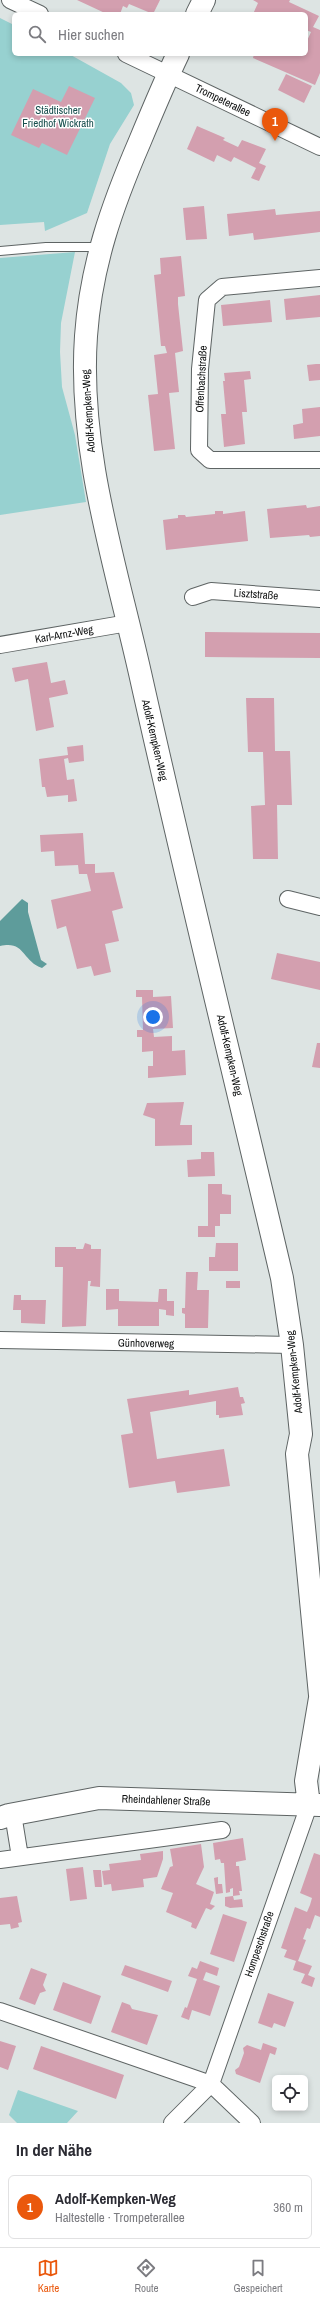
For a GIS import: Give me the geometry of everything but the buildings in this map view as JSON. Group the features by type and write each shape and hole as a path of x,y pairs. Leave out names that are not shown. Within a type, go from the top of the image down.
{"main road":[{"path":"198,12 204,0"},
{"name":"Adolf-Kempken-Weg","path":"177,56 116,198 100,247 90,295 86,337 88,437 95,480 282,1278 292,1345 301,1434 297,1454 320,1695"},
{"name":"Adolf-Kempken-Weg","path":"301,1434 311,1452 320,1541"},
{"path":"314,1805 306,1781 320,1698"},
{"path":"314,1805 320,1786"},
{"name":"Rheindahlener Straße","path":"6,1816 99,1798 314,1805"}],"street":[{"path":"10,0 36,12"},
{"name":"Trompeterallee","path":"130,56 320,147"},
{"name":"Offenbachstraße","path":"320,278 222,288 207,300 200,369 199,450 210,460 320,460"},
{"name":"Lisztstraße","path":"193,597 212,591 320,599"},
{"name":"Karl-Arnz-Weg","path":"0,645 128,623"},
{"path":"288,900 320,907"},
{"name":"Günhoverweg","path":"0,1340 292,1345"},
{"name":"Hompeschstraße","path":"172,2123 211,2084 314,1805"},
{"name":"Rheindahlener Straße","path":"6,1816 20,1857"},
{"path":"0,1860 222,1830"},
{"path":"0,2012 136,2064 211,2084 252,2123"}],"lane":[{"path":"0,251 46,247 100,247"}],"green space":[{"name":"Städtischer Friedhof Wickrath","path":"0,18 12,24 12,56 73,56 121,83 131,93 134,105 110,144 87,213 45,231 44,222 0,225"},
{"path":"75,252 61,323 60,352 62,387 75,435 86,502 0,515 0,258"},
{"path":"18,2090 78,2111 67,2123 17,2123 9,2115"}],"shaded area":[{"path":"22,899 28,903 28,912 41,960 47,964 42,968 35,965 19,948 8,945 0,946 0,921"}],"place":[{"name":"Adolf-Kempken-Weg","path":"275,141"}]}
